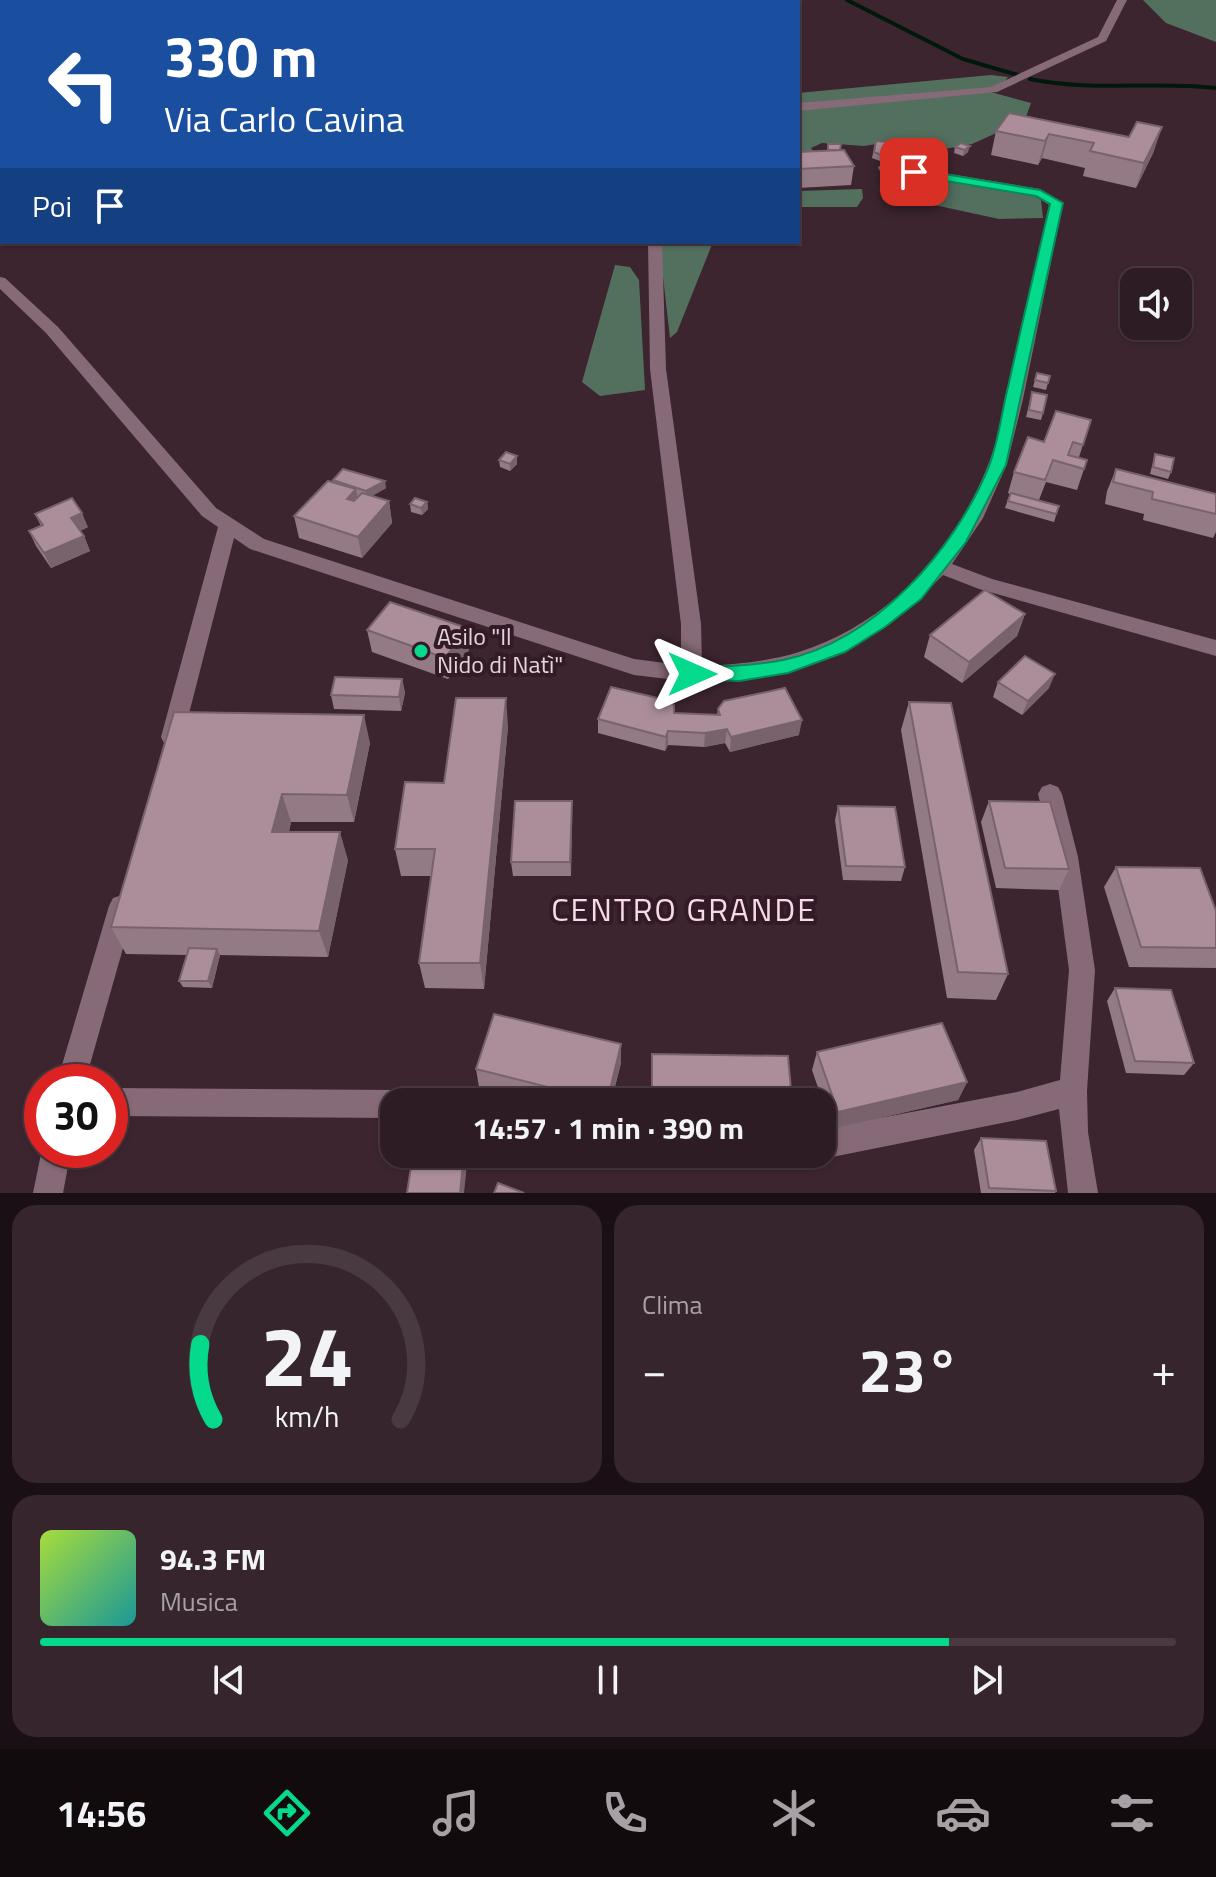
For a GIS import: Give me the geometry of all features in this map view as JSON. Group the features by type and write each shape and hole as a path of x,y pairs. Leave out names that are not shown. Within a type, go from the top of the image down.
{"street":[{"path":"800,107 993,90 1102,39 1122,0"},
{"path":"0,281 52,330 209,512 257,544 634,667 665,674 739,674 788,666 838,647 914,594 960,538 998,465 1057,206 1052,198 1040,193 884,167"},
{"path":"655,244 658,369 691,624 692,674"},
{"path":"164,763 228,524"},
{"path":"938,566 986,584 1216,648"},
{"path":"1050,794 1066,857 1082,970 1073,1091 1074,1132 1083,1193"},
{"path":"76,1064 129,884"},
{"path":"836,1141 1017,1106 1073,1091"},
{"path":"128,1102 380,1104"},
{"path":"48,1193 53,1168"}],"green space":[{"path":"1143,0 1216,0 1216,42 1166,23"},
{"path":"991,75 1008,77 1002,85 987,91 1031,103 1025,120 972,144 944,149 883,143 864,146 822,143 811,148 823,165 800,167 800,93"},
{"path":"916,175 1034,196 1041,200 1043,218 999,219 893,196 879,190 887,185 939,190 940,186 905,176"},
{"path":"862,189 863,198 857,207 800,207 800,191"},
{"path":"659,244 712,244 677,332 670,338"},
{"path":"615,265 630,267 639,280 645,390 600,396 582,382"}],"building":[{"path":"1009,113 1129,137 1137,122 1162,127 1144,163 1090,151 1094,143 1049,134 1045,141 996,131"},
{"path":"876,141 887,142 886,149 912,152 911,158 874,152"},
{"path":"961,143 970,146 964,150 955,147"},
{"path":"828,144 841,144 840,150 828,150"},
{"path":"844,150 854,166 800,169 800,152"},
{"path":"1037,373 1050,376 1048,383 1035,380"},
{"path":"1032,392 1047,395 1043,413 1029,410"},
{"path":"1056,411 1091,420 1083,445 1073,442 1068,455 1087,460 1084,469 1053,460 1045,480 1014,472 1028,437 1044,442"},
{"path":"506,452 517,456 510,464 499,460"},
{"path":"1155,454 1174,458 1171,472 1153,467"},
{"path":"343,469 385,481 366,491 333,480"},
{"path":"1116,469 1216,494 1216,514 1152,499 1153,492 1113,482"},
{"path":"328,481 356,489 347,499 354,501 362,493 389,501 358,537 294,516"},
{"path":"1011,493 1059,506 1056,514 1008,501"},
{"path":"72,498 82,513 71,518 84,536 44,553 29,531 43,525 35,514"},
{"path":"415,498 427,502 421,508 410,504"},
{"path":"985,590 1025,614 969,662 930,635"},
{"path":"390,602 467,628 445,658 367,630"},
{"path":"1025,656 1055,674 1028,701 998,682"},
{"path":"335,677 402,679 399,697 331,695"},
{"path":"611,687 666,700 674,705 674,713 720,715 718,709 724,701 785,688 802,720 731,737 727,729 705,733 668,731 666,737 598,719"},
{"path":"456,698 506,698 480,963 419,963 435,849 395,849 405,782 444,783"},
{"path":"909,702 951,703 1008,974 958,972"},
{"path":"174,712 364,715 347,795 282,794 272,832 340,832 319,931 111,927"},
{"path":"515,801 572,801 570,862 511,862"},
{"path":"989,801 1050,802 1069,869 1005,868"},
{"path":"838,806 895,807 905,867 846,866"},
{"path":"1116,867 1200,868 1216,911 1216,948 1141,947"},
{"path":"189,948 217,949 208,981 179,981"},
{"path":"1115,988 1171,990 1194,1063 1135,1061"},
{"path":"494,1014 621,1044 610,1088 551,1088 476,1069"},
{"path":"942,1023 967,1082 838,1112 836,1088 830,1088 817,1052"},
{"path":"652,1054 788,1056 791,1088 652,1088"},
{"path":"981,1138 1046,1141 1056,1191 989,1188"},
{"path":"411,1168 463,1168 460,1193 407,1193"},
{"path":"498,1183 524,1193 494,1193"}],"waterway":[{"path":"847,0 963,59 1021,76"},
{"path":"1030,79 1076,85 1216,88"}],"place":[{"name":"Asilo \"Il Nido di Natì\"","path":"421,651"}],"district":[{"name":"CENTRO GRANDE","path":"684,910"}],"route":[{"path":"692,674 739,674 788,666 838,647 878,622 914,594 960,538 998,465 1057,206 1055,200 1040,193 914,172"}]}
